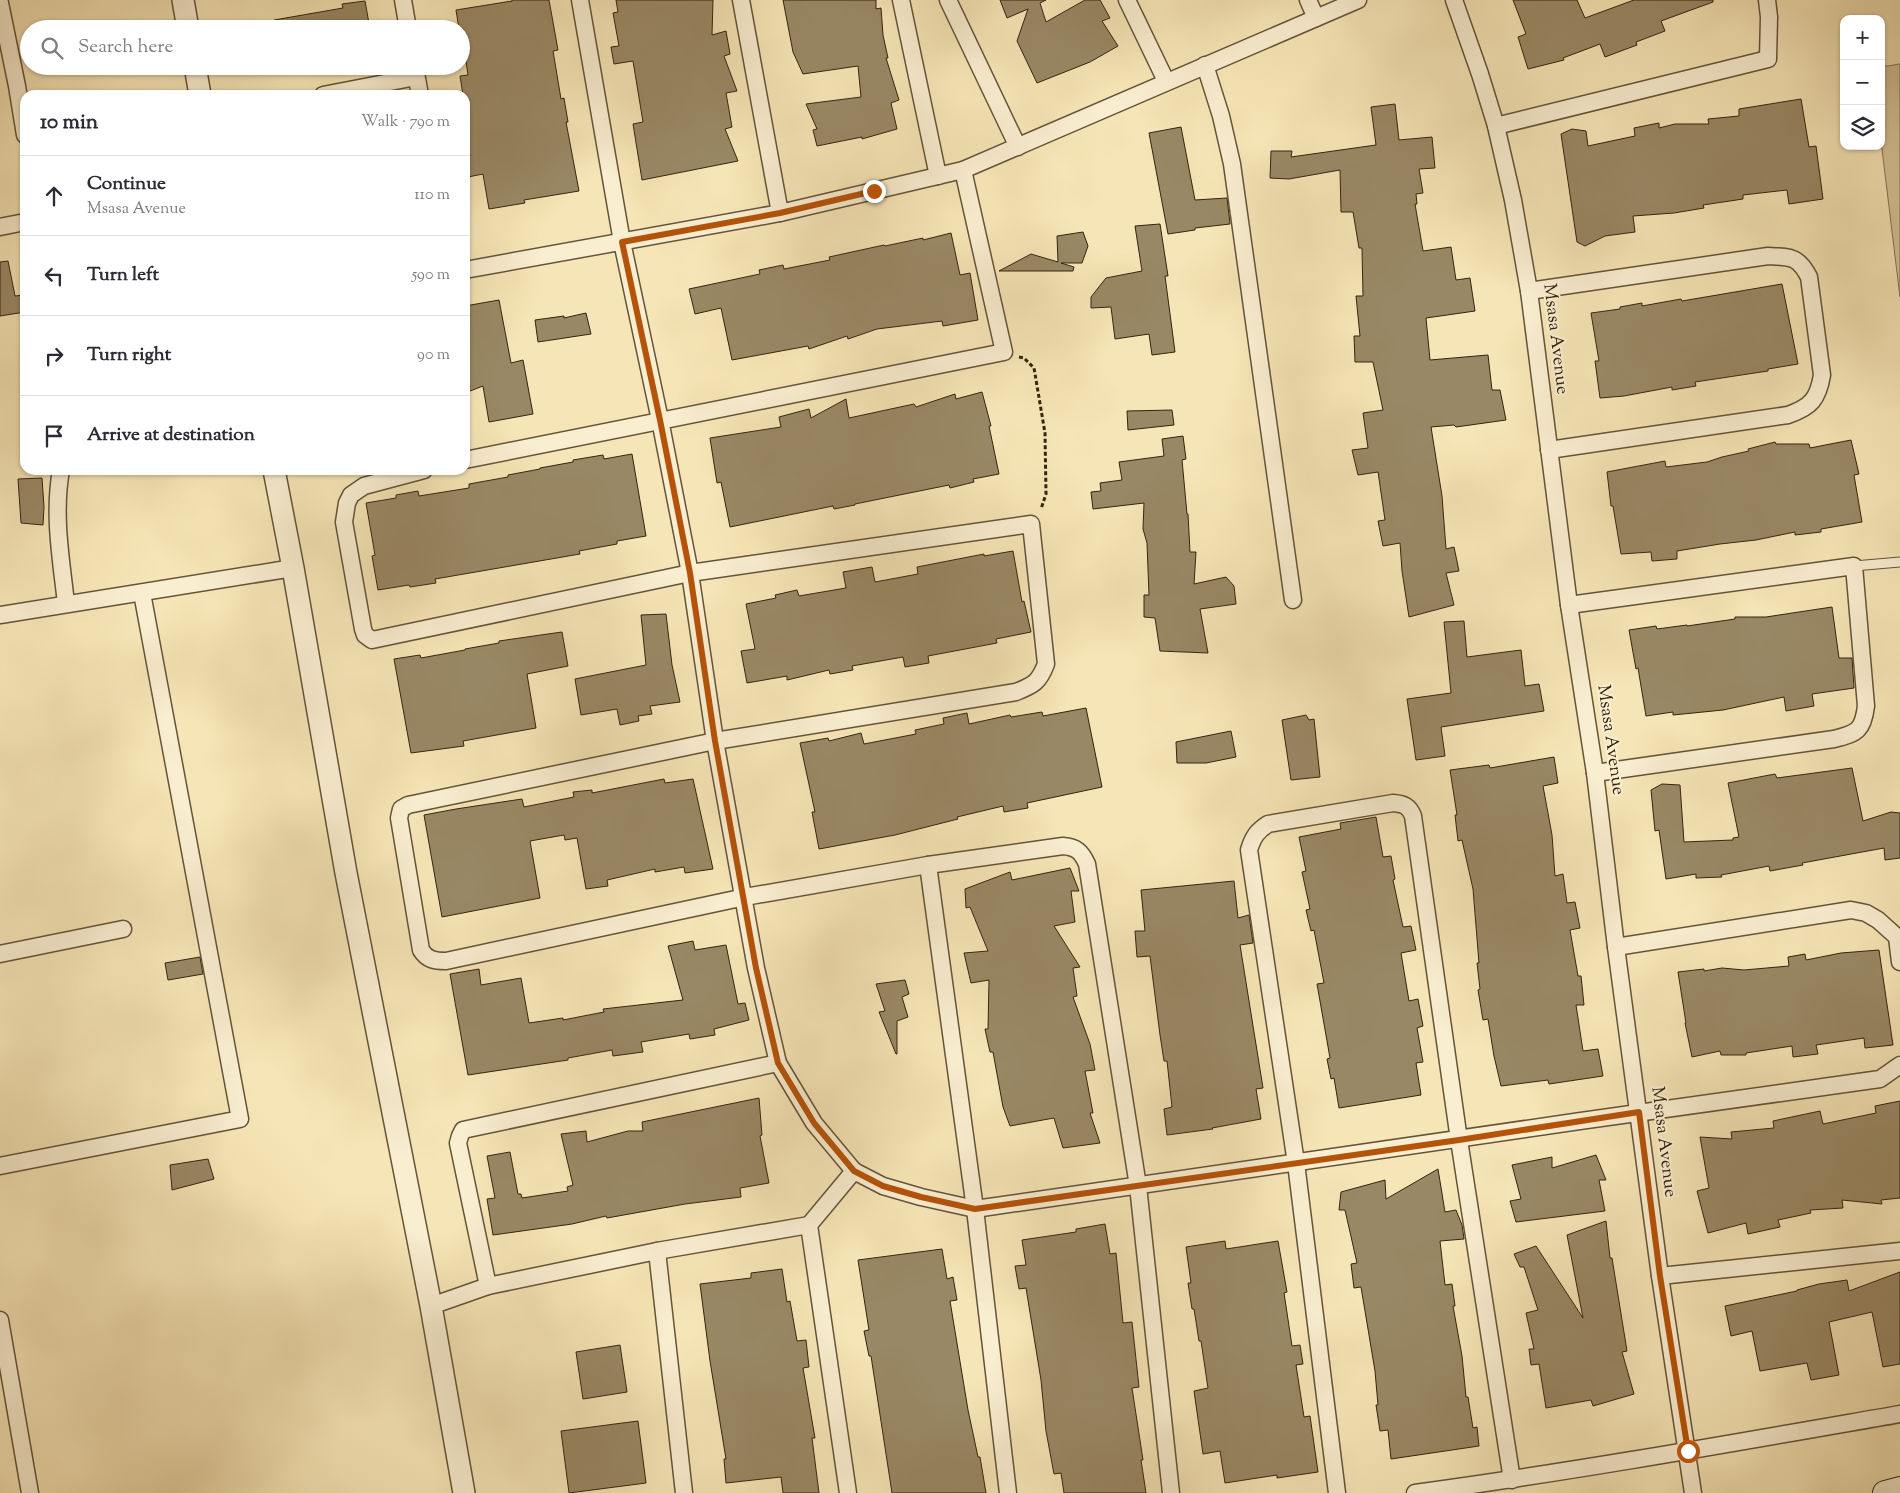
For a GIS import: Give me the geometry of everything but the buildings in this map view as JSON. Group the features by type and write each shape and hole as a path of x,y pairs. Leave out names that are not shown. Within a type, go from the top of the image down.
{"main road":[{"path":"1884,1493 1900,1489"}],"street":[{"path":"183,0 186,20"},
{"path":"403,0 406,20"},
{"path":"580,0 622,242 690,573 715,741 745,897 756,968 778,1063 814,1123 854,1171 883,1186 975,1209 1880,1078 1900,1066"},
{"path":"741,0 780,213"},
{"path":"901,0 938,176"},
{"path":"948,0 1018,147"},
{"path":"1127,0 1166,81"},
{"path":"1308,0 1316,18"},
{"path":"470,269 780,213 962,170 1358,0"},
{"name":"Msasa Avenue","path":"1454,0 1496,126 1513,200 1529,291 1569,605 1595,773 1660,1276 1693,1493"},
{"path":"1496,126 1768,59 1769,17 1767,0"},
{"path":"0,3 4,39 20,113"},
{"path":"1205,65 1221,116 1232,164 1293,600"},
{"path":"197,75 199,90"},
{"path":"343,90 404,75"},
{"path":"417,75 419,90"},
{"path":"470,459 1004,352 962,170"},
{"path":"0,227 20,223"},
{"path":"1529,291 1768,256 1793,259 1802,264 1809,277 1822,375 1820,388 1814,400 1802,410 1788,415 1549,450"},
{"path":"60,475 58,489 58,519 66,603"},
{"path":"275,475 346,873 378,1029 402,1167 431,1306 464,1493"},
{"path":"405,475 364,486 351,494 344,522 363,629 372,640 690,573 1031,524 1046,664 1040,679 1030,687 1016,692 715,741 404,806 401,809 399,818 420,950 424,955 436,961 446,961 745,897 928,865 1063,846 1075,847 1082,854 1087,864 1138,1186 1171,1493"},
{"path":"1569,605 1854,566 1866,706 1864,723 1852,735 1595,773"},
{"path":"0,615 293,568"},
{"path":"0,1166 240,1119 142,593"},
{"path":"1337,1493 1296,1163 1249,850 1252,839 1258,830 1268,824 1393,803 1403,804 1409,808 1413,816 1459,1140 1512,1480"},
{"path":"928,865 975,1209 1008,1493"},
{"path":"1616,947 1851,910 1866,913 1878,920 1896,937 1900,962"},
{"path":"0,954 123,929"},
{"path":"488,1286 458,1143 463,1130 778,1063"},
{"path":"431,1306 488,1286 657,1251 809,1225 854,1171"},
{"path":"809,1225 848,1493"},
{"path":"657,1251 684,1493"},
{"path":"1660,1276 1900,1251"},
{"path":"0,1326 30,1493"},
{"path":"1415,1493 1512,1480 1900,1414"}],"lane":[{"path":"1854,566 1900,562"}],"path":[{"path":"1004,352 1024,358 1034,368 1045,433 1046,494 1040,512 1031,524"}],"shaded area":[{"path":"1900,64 1900,297 1882,150 1885,150 1885,66"}],"route":[{"path":"874,191 780,213 622,242 690,573 715,741 745,897 756,968 778,1063 814,1123 854,1171 883,1186 975,1209 1459,1140 1639,1112 1660,1276 1688,1451"}]}
